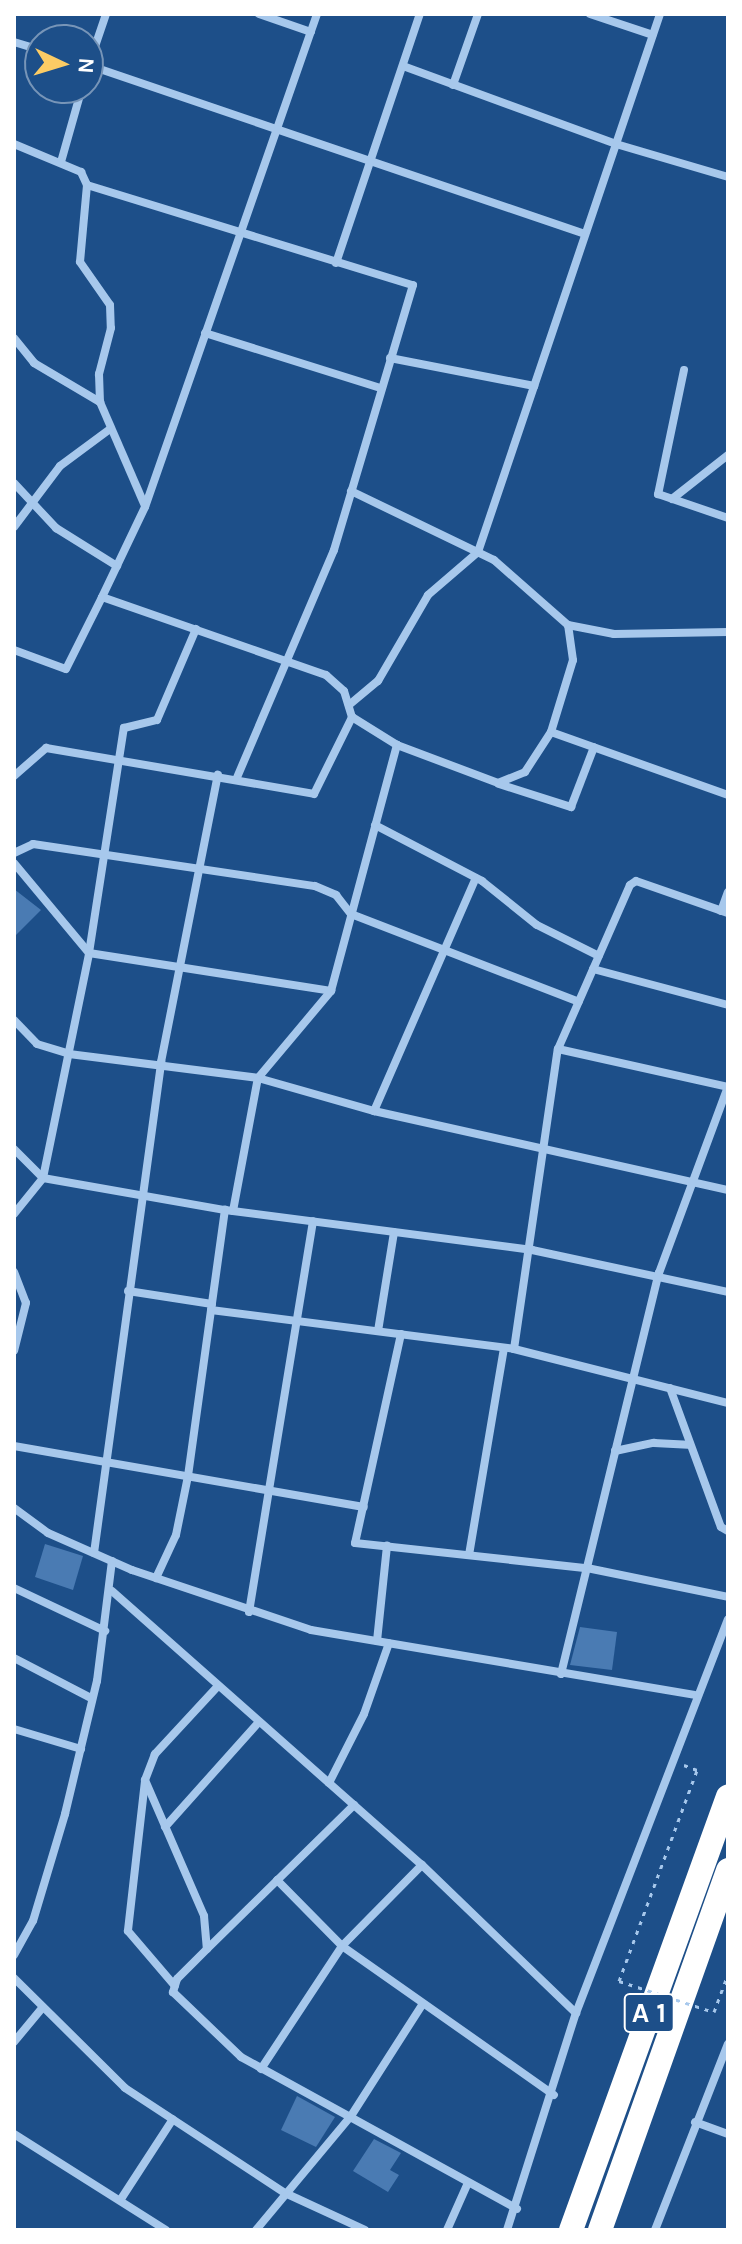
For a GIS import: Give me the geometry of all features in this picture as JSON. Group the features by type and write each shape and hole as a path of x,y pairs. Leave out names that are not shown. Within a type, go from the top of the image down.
{"highway":[{"name":"A 1","path":"571,2230 728,1797"},
{"name":"A 1","path":"600,2230 728,1870"}],"street":[{"path":"259,14 311,32"},
{"path":"14,650 66,669 117,566 145,507 317,14"},
{"path":"336,263 420,14"},
{"path":"453,85 478,14"},
{"path":"590,14 653,35"},
{"path":"349,705 378,681 428,595 478,552 660,14"},
{"path":"403,66 616,144 728,177"},
{"path":"104,71 585,234"},
{"path":"61,162 77,104"},
{"path":"14,144 81,172 87,185 80,262 110,305 111,328 99,374 100,402 145,507"},
{"path":"87,185 239,236 413,285 334,550 237,777"},
{"path":"205,333 380,388"},
{"path":"14,338 34,363 100,402"},
{"path":"390,358 534,386"},
{"path":"684,370 658,494 728,518"},
{"path":"14,527 60,466 110,429"},
{"path":"672,499 728,455"},
{"path":"14,483 29,504 117,566"},
{"path":"351,491 478,552 568,625 614,634 728,632"},
{"path":"14,776 46,748 237,777 314,794 352,717 344,691 326,675 102,597"},
{"path":"498,783 525,772 551,732 573,660 568,625"},
{"path":"14,1214 43,1178 89,953 124,728 157,720 196,629"},
{"path":"352,717 397,745 571,807 594,747"},
{"path":"551,732 728,795"},
{"path":"156,1578 176,1535 188,1476 211,1307 258,1078 331,991 397,745"},
{"path":"94,1553 161,1062 218,775"},
{"path":"375,825 476,878 537,925 599,956"},
{"path":"14,853 33,844 199,873 315,886 336,895 351,914 579,1002"},
{"path":"14,863 89,953 331,991"},
{"path":"374,1111 476,878"},
{"path":"469,1555 509,1349 532,1250 543,1146 558,1049 633,882 725,912 728,892"},
{"path":"593,969 728,1005"},
{"path":"14,1020 37,1044 69,1054 161,1062 258,1078 374,1111 543,1146 728,1190"},
{"path":"558,1049 728,1086 659,1273 561,1674"},
{"path":"14,1149 43,1178 229,1210 532,1250 659,1273 728,1292"},
{"path":"249,1612 272,1491 313,1221"},
{"path":"378,1331 394,1232"},
{"path":"14,1272 26,1303 14,1351"},
{"path":"128,1291 298,1321 509,1349 728,1403"},
{"path":"401,1334 355,1543 587,1568 728,1597"},
{"path":"670,1388 688,1445 728,1531"},
{"path":"615,1451 654,1443 688,1445"},
{"path":"14,1446 364,1507"},
{"path":"14,1508 48,1533 112,1561 249,1612 377,1641 695,1695"},
{"path":"377,1641 387,1546"},
{"path":"14,1955 33,1921 81,1749 112,1591 112,1561"},
{"path":"14,1588 105,1631"},
{"path":"112,1591 422,1865 576,2013"},
{"path":"507,2230 517,2209 554,2095 576,2013 695,1695 728,1619"},
{"path":"329,1783 364,1714 389,1643"},
{"path":"14,1658 91,1698"},
{"path":"218,1686 155,1754 145,1780 128,1931 175,1986 193,2018 261,2069 351,2116 467,2185 517,2209"},
{"path":"165,1827 259,1722"},
{"path":"14,1729 81,1749"},
{"path":"145,1780 204,1916 207,1949"},
{"path":"175,1986 207,1949 354,1805"},
{"path":"261,2069 342,1946 422,1865"},
{"path":"277,1880 342,1946 554,2095"},
{"path":"14,1978 125,2088 285,2193 365,2230"},
{"path":"256,2230 351,2116 422,2005"},
{"path":"14,2042 43,2007"},
{"path":"655,2230 728,2044"},
{"path":"121,2199 173,2119"},
{"path":"695,2122 728,2134"},
{"path":"14,2134 166,2230"},
{"path":"447,2230 467,2185"}],"path":[{"path":"673,1760 697,1770 619,1981 714,2012 728,1974"}],"building":[{"path":"14,889 41,910 14,937"},
{"path":"45,1544 83,1556 73,1590 35,1577"},
{"path":"580,1627 617,1632 612,1670 570,1665"},
{"path":"297,2096 335,2117 316,2147 281,2130"},
{"path":"374,2139 401,2153 390,2170 399,2175 388,2192 353,2171"}]}
